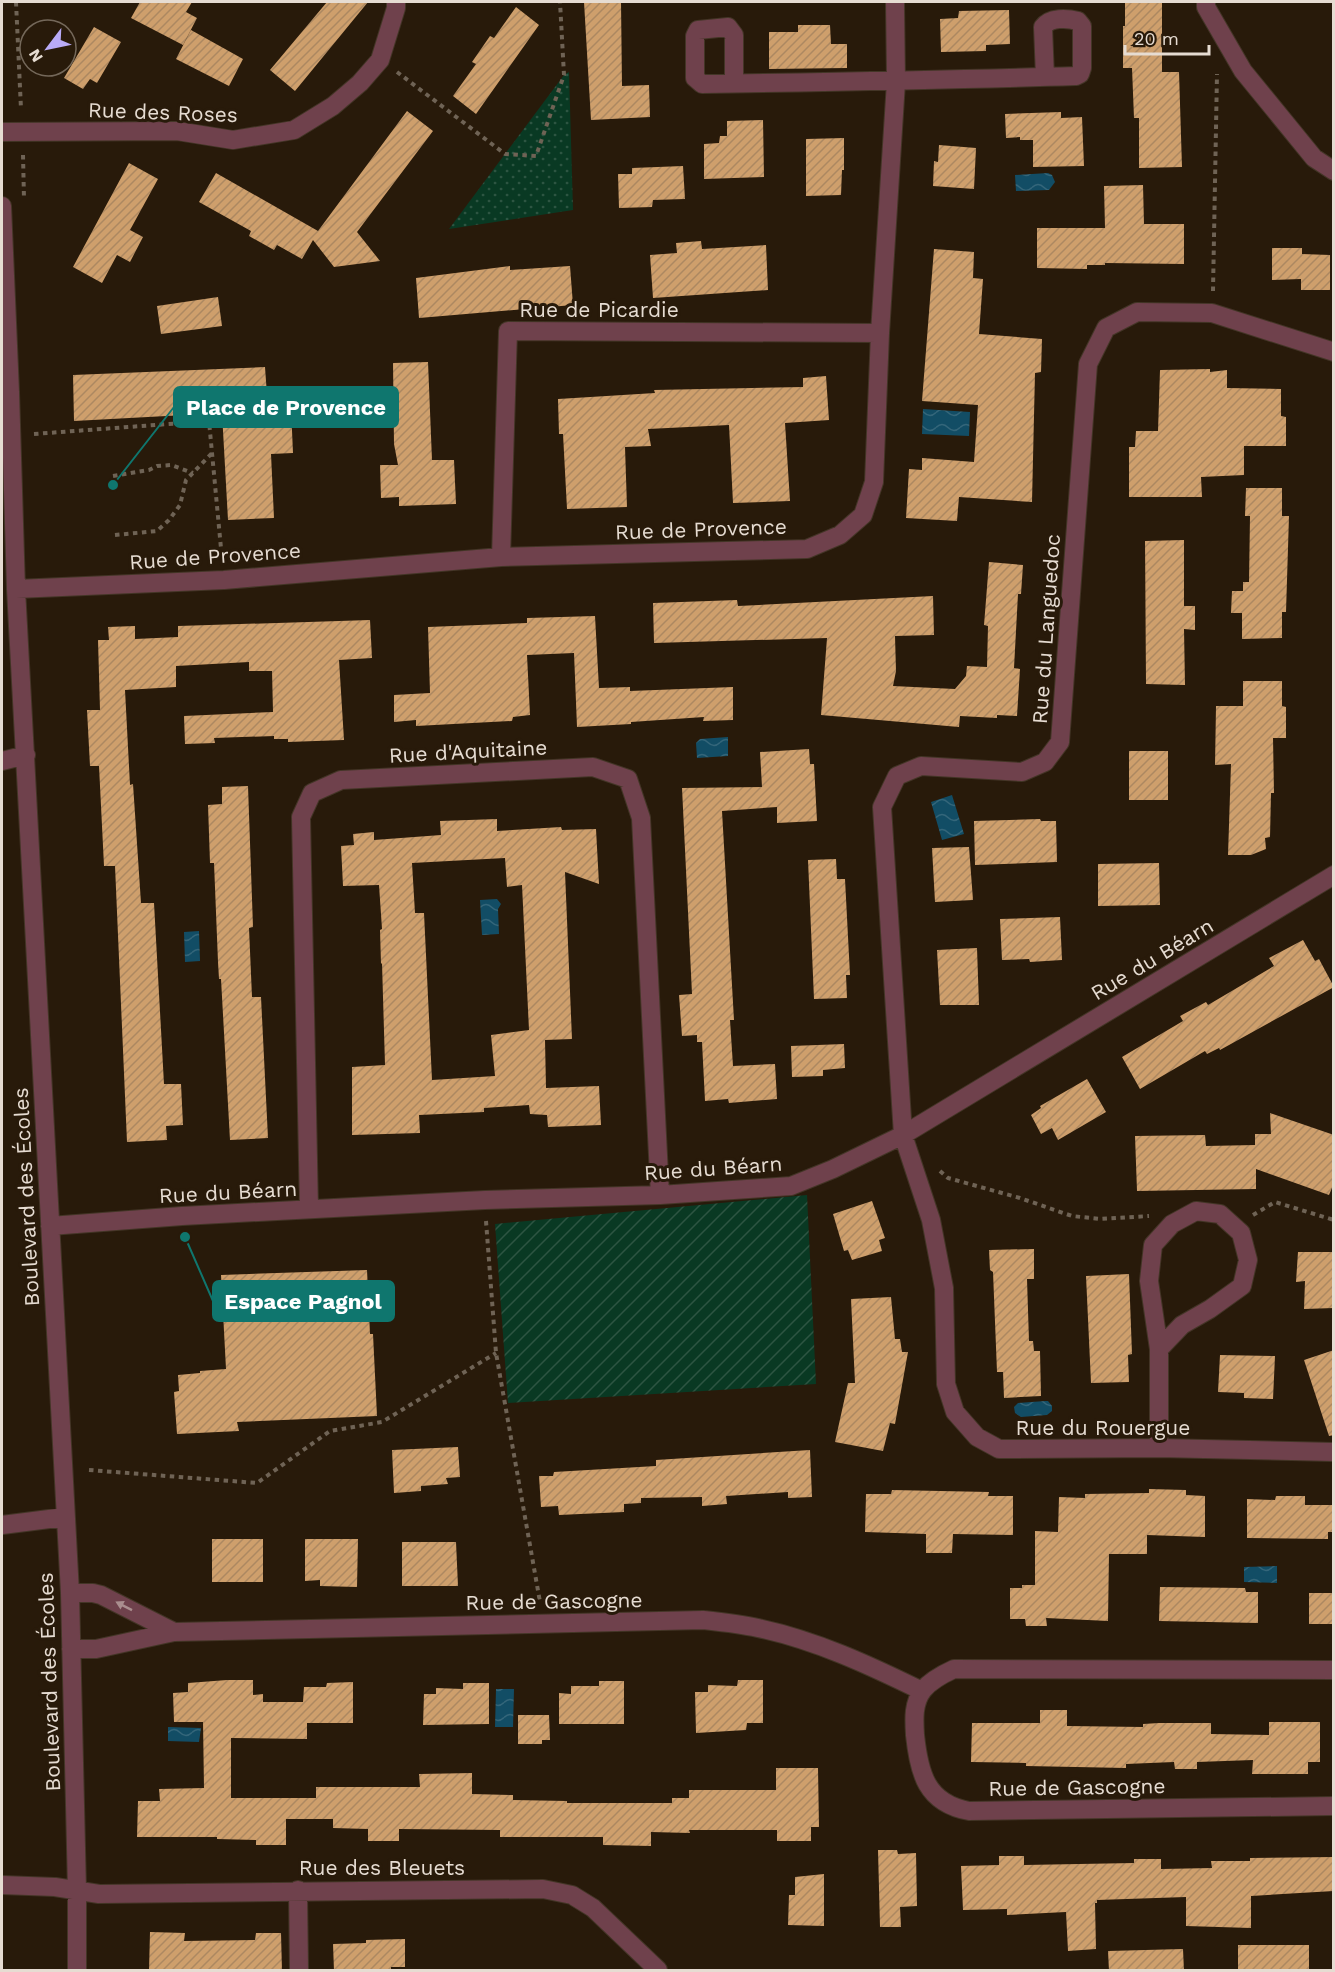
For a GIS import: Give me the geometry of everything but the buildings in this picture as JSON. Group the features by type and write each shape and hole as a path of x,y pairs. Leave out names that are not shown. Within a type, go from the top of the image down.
{"street":[{"name":"Rue des Roses","path":"2,132 177,131 233,140 294,130 333,106 360,83 380,60 396,2"},
{"name":"Rue de Provence","path":"16,590 224,580 501,557 807,549 840,535 863,515 873,482 896,82 895,2"},
{"path":"1206,2 1206,7 1243,71 1314,158 1334,171"},
{"path":"734,83 896,82 1045,77"},
{"name":"Boulevard des Écoles","path":"2,206 6,392 11,434 7,474 26,755 70,1593 77,1890 76,1971"},
{"name":"Rue du Languedoc","path":"903,1135 882,807 897,776 921,766 1022,772 1045,762 1060,742 1088,364 1106,328 1137,312 1212,313 1334,352"},
{"name":"Rue de Picardie","path":"501,557 508,331 880,333"},
{"path":"2,761 26,755"},
{"name":"Rue d'Aquitaine","path":"309,1209 301,817 312,793 341,780 593,767 628,779 641,818 660,1195"},
{"name":"Rue du Béarn","path":"50,1226 309,1209 484,1200 660,1195 790,1186 833,1169 903,1135 1334,875"},
{"name":"Rue du Rouergue","path":"903,1135 931,1220 942,1276 946,1384 955,1412 977,1437 999,1449 1159,1448 1334,1452"},
{"path":"1159,1349 1182,1325 1210,1309 1242,1286 1248,1260 1241,1233 1220,1214 1196,1211 1172,1224 1153,1245 1149,1281 1159,1349 1159,1448"},
{"path":"2,1525 65,1517"},
{"name":"Rue de Gascogne","path":"70,1593 101,1595 174,1632"},
{"name":"Rue de Gascogne","path":"71,1649 103,1648 174,1632 703,1620 758,1628 829,1650 871,1666 922,1691 915,1705 914,1722 918,1759 929,1788 940,1800 952,1808 969,1811 1334,1806"},
{"path":"922,1691 943,1674 954,1669 1334,1671"},
{"name":"Rue des Bleuets","path":"2,1885 55,1887 113,1894 298,1890 543,1889 572,1895 593,1908 658,1971"},
{"path":"298,1890 299,1971"}],"path":[{"path":"380,60 505,154 536,156 564,75 560,2"},
{"path":"1212,313 1218,26"},
{"path":"11,434 209,421 224,580"},
{"path":"115,535 157,531 180,505 186,480 212,453"},
{"path":"113,476 171,465 193,473"},
{"path":"933,1164 948,1178 1020,1198 1072,1216 1100,1219 1153,1216 1172,1224"},
{"path":"484,1200 496,1353 544,1624"},
{"path":"1241,1233 1254,1214 1275,1202 1334,1220"},
{"path":"89,1470 257,1483 330,1431 382,1422 496,1353"}],"green space":[{"path":"569,72 573,210 449,229 564,75"},
{"path":"807,1195 816,1384 508,1403 495,1224"}],"water":[{"path":"1048,173 1052,175 1055,182 1049,190 1016,191 1015,175"},
{"path":"923,409 970,412 969,436 922,434"},
{"path":"728,737 728,756 697,758 696,743 700,739"},
{"path":"952,795 964,834 942,840 931,802"},
{"path":"497,899 501,904 498,909 499,934 482,935 480,900"},
{"path":"199,931 200,961 185,962 184,932"},
{"path":"1048,1401 1052,1406 1052,1411 1047,1415 1021,1417 1015,1413 1014,1407 1018,1403"},
{"path":"1277,1566 1277,1583 1244,1582 1244,1567"},
{"path":"496,1689 514,1689 513,1727 495,1727"},
{"path":"168,1727 201,1728 199,1742 168,1741"}],"place":[{"name":"Place de Provence","path":"113,485"},
{"name":"Espace Pagnol","path":"185,1237"}]}
